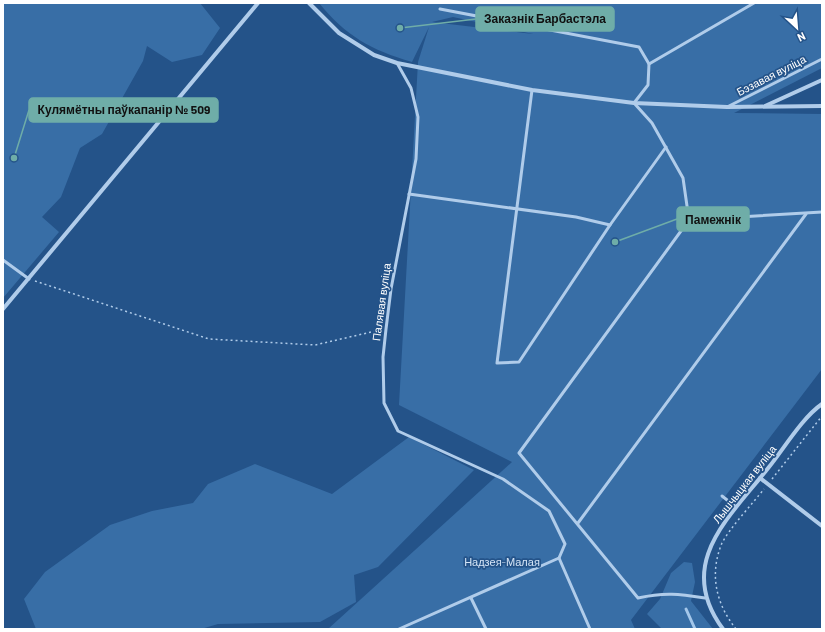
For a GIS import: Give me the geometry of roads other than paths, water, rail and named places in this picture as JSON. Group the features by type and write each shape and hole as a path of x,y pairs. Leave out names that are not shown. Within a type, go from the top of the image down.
{"street":[{"path":"3,309 258,3"},
{"path":"309,3 339,33 374,55 397,63 532,90 634,103 728,107 822,106"},
{"path":"763,107 822,80"},
{"name":"Лышчыцкая вуліца","path":"723,629 715,618 705,598 704,571 710,547 724,520 798,430 822,404"},
{"path":"760,478 822,526"}],"lane":[{"path":"649,64 754,3"},
{"path":"440,9 638,47 649,64 648,85 634,103 652,123 683,178 689,220 519,453 638,598 668,593 705,598"},
{"name":"Бэзавая вуліца","path":"728,107 822,59"},
{"name":"Палявая вуліца","path":"397,63 411,88 418,117 416,159 391,290 386,329 383,357 384,403 398,431 503,479 549,511 565,544 559,558"},
{"path":"532,90 496,363 520,362 610,225 666,147"},
{"path":"409,194 576,217 610,225"},
{"path":"689,220 822,212"},
{"path":"578,523 806,214"},
{"path":"3,260 29,279"},
{"path":"722,496 736,507"},
{"path":"398,629 559,558 590,629"},
{"path":"471,598 486,629"}],"waterway":[{"path":"686,609 695,629"}],"place":[{"name":"Заказнік Барбастэла","path":"400,28"},
{"name":"Кулямётны паўкапанір № 509","path":"14,158"},
{"name":"Памежнік","path":"615,242"}],"park label":[{"name":"Надзея-Малая","path":"502,561"}]}
